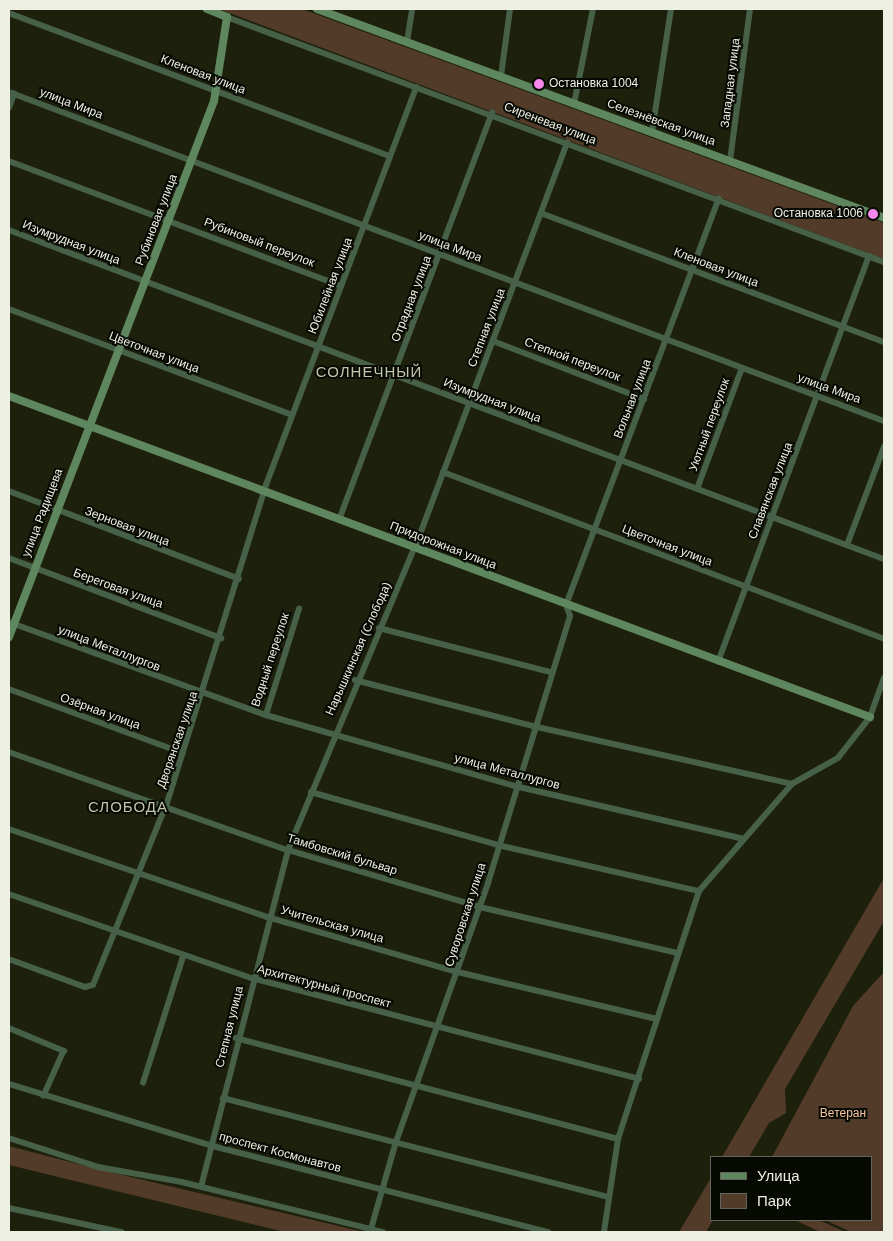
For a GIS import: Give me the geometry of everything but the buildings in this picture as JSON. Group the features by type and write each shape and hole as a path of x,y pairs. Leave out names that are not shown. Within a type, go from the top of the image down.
{"street":[{"name":"Сиреневая улица","path":"208,9 884,262"},
{"name":"Селезнёвская улица","path":"317,9 884,218"},
{"path":"407,42 412,9"},
{"path":"501,76 510,9"},
{"path":"574,104 593,9"},
{"path":"652,132 671,9"},
{"name":"Западная улица","path":"730,161 750,9"},
{"name":"Кленовая улица","path":"9,13 389,156"},
{"name":"Рубиновая улица","path":"91,426 192,161 216,90 228,16"},
{"name":"Юбилейная улица","path":"264,491 416,87"},
{"path":"9,108 11,93"},
{"name":"улица Мира","path":"11,93 884,421"},
{"name":"Отрадная улица","path":"339,520 492,114"},
{"name":"Степная улица","path":"414,548 567,143"},
{"name":"Рубиновый переулок","path":"9,161 341,286"},
{"name":"Вольная улица","path":"566,605 718,199"},
{"name":"Кленовая улица","path":"541,213 884,342"},
{"name":"Изумрудная улица","path":"9,230 884,559"},
{"name":"Славянская улица","path":"718,662 869,256"},
{"name":"Цветочная улица","path":"9,309 292,415"},
{"name":"Степной переулок","path":"493,341 644,399"},
{"name":"Уютный переулок","path":"697,489 742,368"},
{"name":"Придорожная улица","path":"9,396 718,662 870,717"},
{"name":"улица Радищева","path":"9,637 11,623 55,510 91,426"},
{"path":"847,545 884,447"},
{"name":"Цветочная улица","path":"444,472 884,639"},
{"name":"Зерновая улица","path":"9,491 238,579"},
{"name":"Дворянская улица","path":"9,959 90,987 165,809 204,694 264,491"},
{"name":"Нарышкинская (Слобода)","path":"323,760 355,680 414,548"},
{"name":"Береговая улица","path":"9,558 221,638"},
{"name":"Суворовская улица","path":"371,1229 396,1142 439,1029 480,907 533,726 570,616 566,605"},
{"name":"Водный переулок","path":"204,694 266,715 299,609"},
{"name":"улица Металлургов","path":"11,623 204,694"},
{"path":"379,628 550,672"},
{"path":"604,1232 618,1139 639,1079 676,953 699,891 792,784 838,758 870,717 884,678"},
{"path":"355,680 533,726 792,784"},
{"name":"Озёрная улица","path":"9,689 184,753"},
{"name":"улица Металлургов","path":"266,715 515,786 744,840"},
{"name":"Тамбовский бульвар","path":"9,752 165,809 288,850 480,907 676,953"},
{"name":"Степная улица","path":"200,1187 213,1146 236,1038 267,917 288,850 323,760"},
{"path":"310,792 498,845 699,891"},
{"name":"Учительская улица","path":"9,829 136,876 267,917 458,972 657,1019"},
{"name":"Архитектурный проспект","path":"9,894 113,933 252,978 439,1029 639,1079"},
{"path":"143,1083 183,956"},
{"path":"9,1028 64,1051 44,1096"},
{"path":"236,1038 618,1139"},
{"name":"проспект Космонавтов","path":"9,1084 213,1146 548,1232"},
{"path":"223,1098 608,1198"},
{"path":"12,1138 98,1167 200,1187 383,1232"},
{"path":"9,1208 121,1232"}],"green space":[{"path":"219,9 302,9 884,223 884,259"},
{"path":"884,878 884,921 785,1089 786,1113 769,1123 750,1156 723,1156"},
{"name":"Ветеран","path":"884,972 884,1232 851,1232 827,1221 873,1221 873,1156 773,1156 853,1006"},
{"path":"9,1146 93,1168 364,1232 285,1232 9,1165"},
{"path":"710,1179 710,1221 712,1221 706,1232 679,1232"},
{"path":"797,1221 821,1221 845,1232 820,1232"}],"place":[{"name":"Остановка 1004","path":"539,84"},
{"name":"Остановка 1006","path":"873,214"}],"district":[{"name":"СОЛНЕЧНЫЙ","path":"369,372"},
{"name":"СЛОБОДА","path":"128,807"}]}
